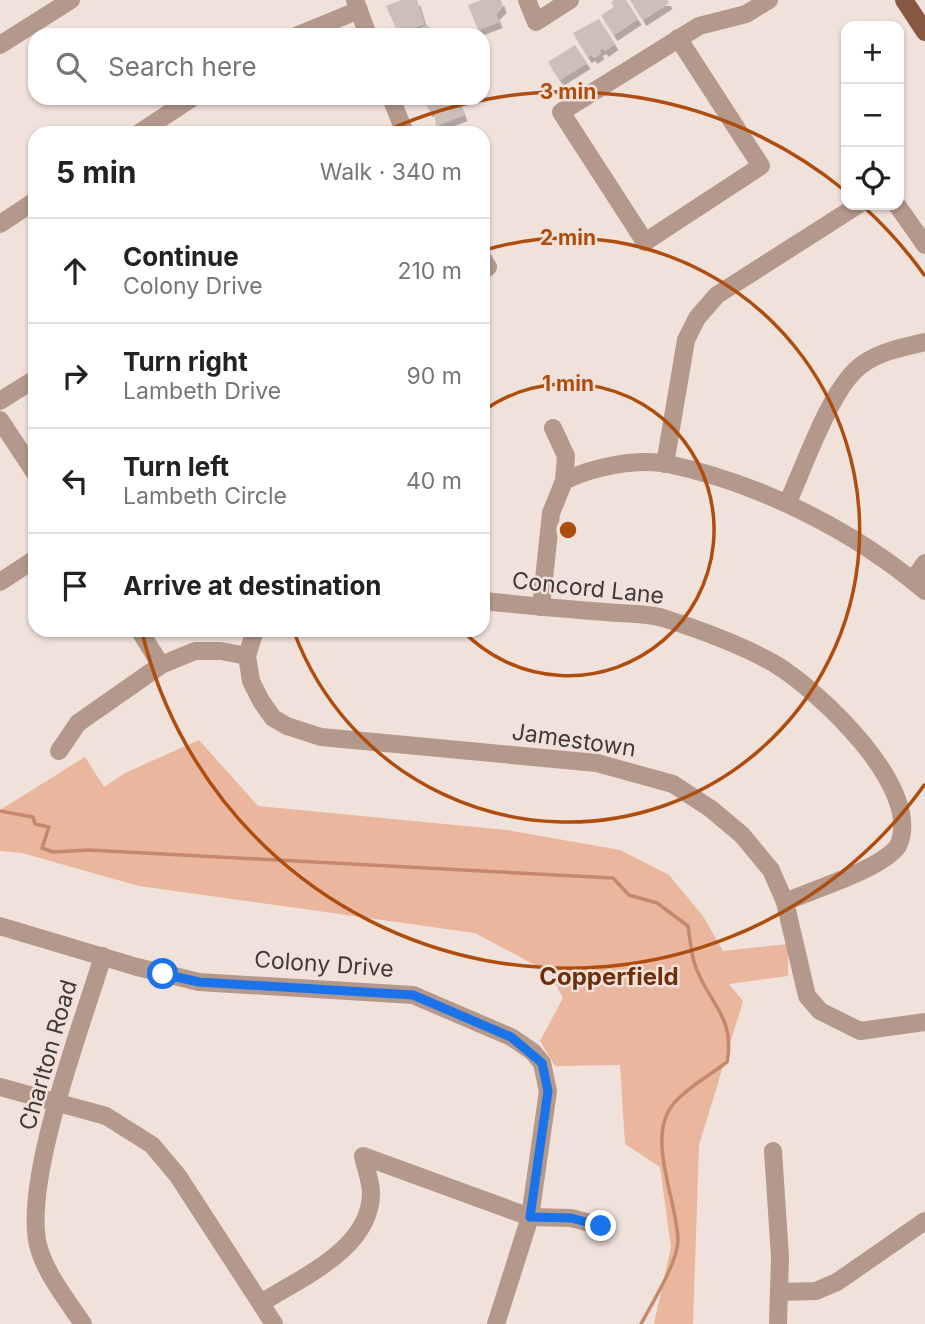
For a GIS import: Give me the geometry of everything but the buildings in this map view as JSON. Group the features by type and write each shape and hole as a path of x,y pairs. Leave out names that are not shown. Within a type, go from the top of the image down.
{"main road":[{"path":"904,0 925,32"}],"street":[{"path":"0,45 71,0"},
{"path":"527,0 536,22 570,0"},
{"path":"678,38 761,166 645,242 561,112 678,38 699,26 746,14 768,0"},
{"path":"312,28 357,5 365,28"},
{"path":"150,126 181,105"},
{"path":"394,105 402,126"},
{"path":"0,224 28,206"},
{"path":"666,464 686,340 697,318 717,295 850,210"},
{"path":"900,210 925,245"},
{"path":"788,502 837,395 853,372 876,357 925,342"},
{"path":"0,401 28,383"},
{"path":"0,421 28,463"},
{"path":"541,607 551,513 564,481 566,456 554,428"},
{"path":"564,481 597,467 666,464 788,502 851,537 919,586 925,563"},
{"path":"0,582 28,564"},
{"name":"Concord Lane","path":"490,602 658,617 720,637 776,664 825,700 866,741 892,773 904,794 908,829 898,847 877,862 785,902"},
{"path":"143,637 161,665"},
{"path":"59,751 78,723 161,665 195,651 221,651 247,656 253,637"},
{"name":"Jamestown","path":"247,656 251,681 274,718 287,726 321,737 597,763 673,784 711,809 742,835 771,870 785,902 807,996 820,1011 860,1031 925,1022"},
{"name":"Colony Drive","path":"0,926 199,982 413,995 511,1037 533,1052 542,1063 548,1091 530,1217"},
{"name":"Charlton Road","path":"83,1324 39,1249 35,1203 59,1101 103,956"},
{"path":"0,1087 106,1116 152,1145 178,1176 274,1324"},
{"path":"773,1151 780,1292 778,1324"},
{"path":"261,1303 332,1259 356,1234 371,1192 363,1156 384,1161 452,1191 530,1217 571,1218 601,1226"},
{"path":"496,1324 530,1217"},
{"path":"780,1292 816,1291 837,1282 925,1221"}],"shaded area":[{"path":"199,740 258,806 507,830 620,850 669,875 703,916 723,951 788,944 788,976 729,984 743,1001 699,1145 693,1324 654,1324 671,1247 660,1167 625,1144 620,1065 555,1066 540,1041 563,998 550,973 475,933 139,886 22,853 0,851 0,810 85,757 104,787 125,773"}],"waterway":[{"path":"0,811 33,817 35,824 49,827 42,848 53,852 89,850 613,878 629,895 657,903 688,926 695,965 724,1022 729,1046 727,1062 694,1085 676,1101 667,1115 662,1131 662,1149 677,1225 677,1250 669,1272 641,1324"}],"district":[{"name":"Copperfield","path":"609,977"}],"route":[{"path":"163,974 199,982 413,995 443,1005 511,1037 533,1052 546,1072 548,1091 530,1217 571,1218 601,1226"}]}
